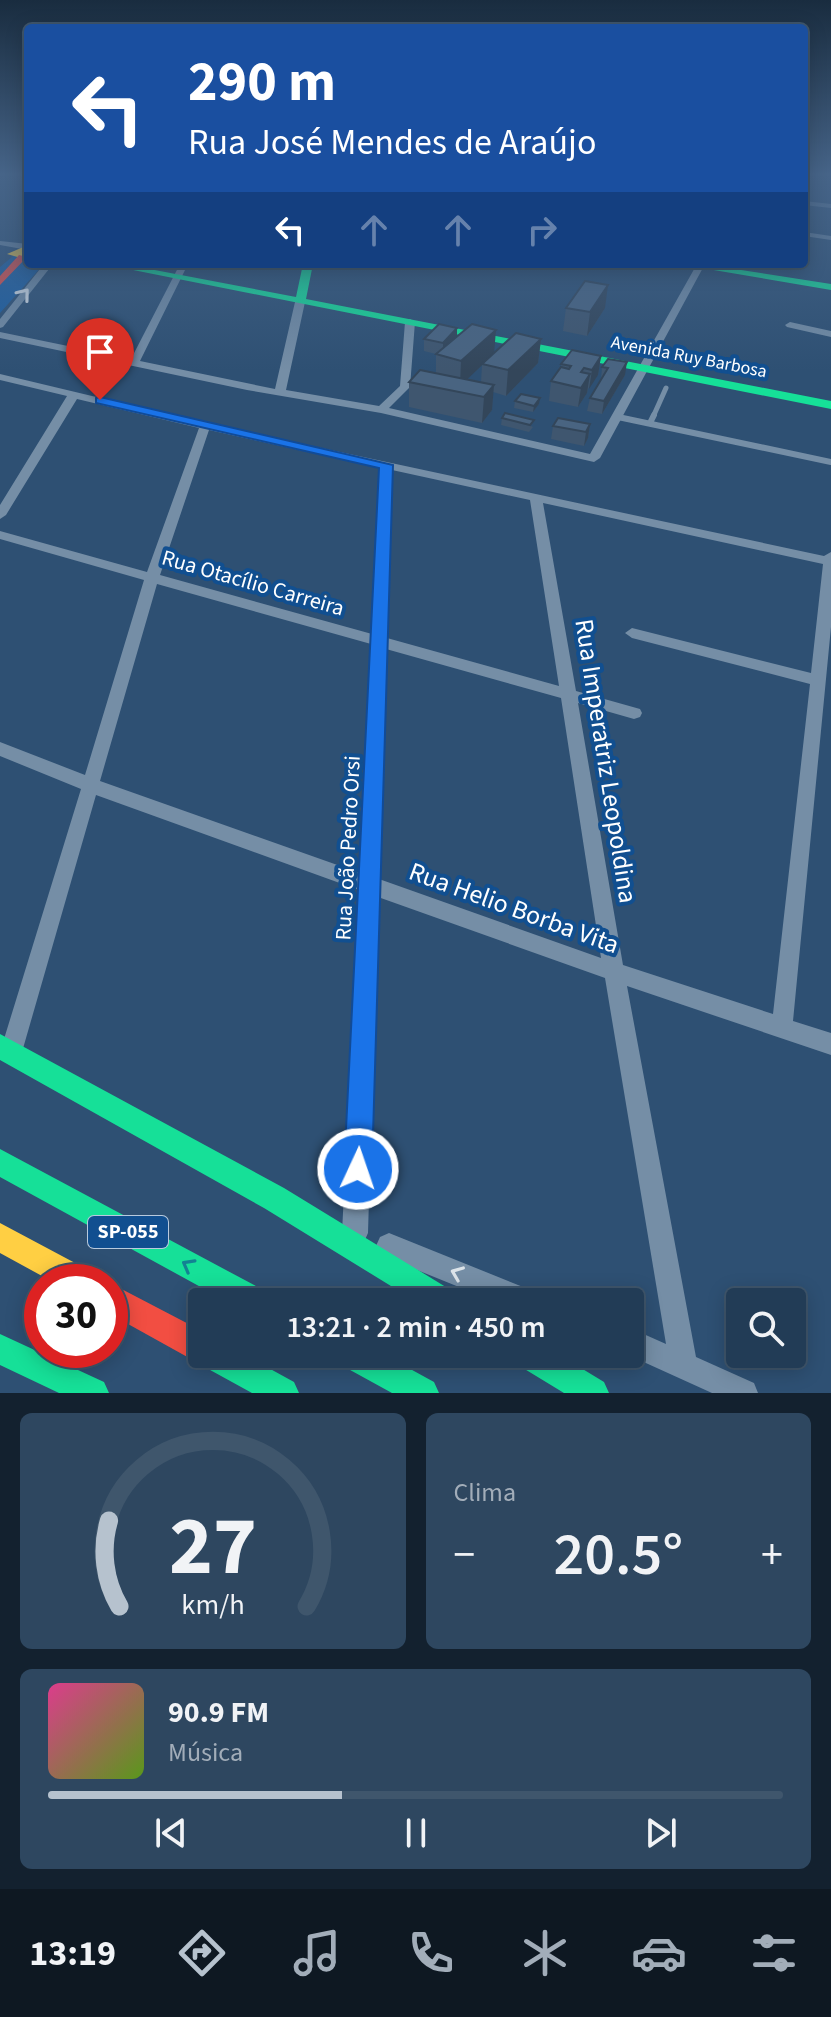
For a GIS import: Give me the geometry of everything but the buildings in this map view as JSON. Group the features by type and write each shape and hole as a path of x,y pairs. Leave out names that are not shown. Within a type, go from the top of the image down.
{"main road":[{"name":"Avenida Ruy Barbosa","path":"157,268 181,270 258,291 301,296 648,363 831,405"},
{"path":"301,296 307,268"},
{"path":"713,268 831,287"},
{"path":"782,268 831,276"},
{"name":"Avenida Ruy Barbosa","path":"301,296 410,322 831,391"},
{"path":"6,1049 274,1198 421,1288"},
{"name":"SP-055","path":"0,1162 231,1288"},
{"name":"SP-055","path":"0,1237 49,1264"},
{"path":"128,1308 188,1340"},
{"path":"0,1349 93,1393"},
{"path":"237,1368 283,1393"},
{"path":"377,1368 423,1393"},
{"path":"552,1368 593,1393"}],"street":[{"path":"0,325 46,268"},
{"path":"0,335 247,387 381,410 594,458 648,363 693,268"},
{"path":"135,361 181,270"},
{"path":"280,391 301,296"},
{"path":"381,410 405,387 410,322"},
{"path":"790,325 831,334"},
{"path":"0,377 205,426 829,558 782,1027"},
{"path":"0,515 74,394"},
{"path":"6,1049 152,578 205,426"},
{"name":"Rua João Pedro Orsi","path":"355,1233 386,465"},
{"name":"Rua Imperatriz Leopoldina","path":"536,498 614,972 683,1363"},
{"name":"Rua Otacílio Carreira","path":"0,535 634,713"},
{"path":"632,633 817,680"},
{"name":"Rua Helio Borba Vita","path":"0,749 90,785 614,972 831,1044"},
{"path":"274,1198 494,1288"},
{"path":"644,1348 744,1393"}],"lane":[{"path":"650,423 666,388"},
{"path":"618,417 831,462"}],"shaded area":[{"path":"24,250 24,268 40,268 0,313 0,267"}],"traffic: fast":[{"path":"129,268 831,405"},
{"path":"300,302 307,268"},
{"path":"709,268 831,287"},
{"path":"0,1046 274,1198"},
{"path":"0,1162 231,1288"},
{"path":"274,1198 421,1288"},
{"path":"0,1349 93,1393"},
{"path":"237,1368 283,1393"},
{"path":"377,1368 423,1393"},
{"path":"552,1368 593,1393"}],"traffic: slow":[{"path":"24,250 12,254 24,256"},
{"path":"0,1237 49,1264"}],"traffic: jam":[{"path":"0,282 22,257"},
{"path":"128,1308 188,1340"}],"route":[{"path":"100,400 386,465 358,1169"}]}
